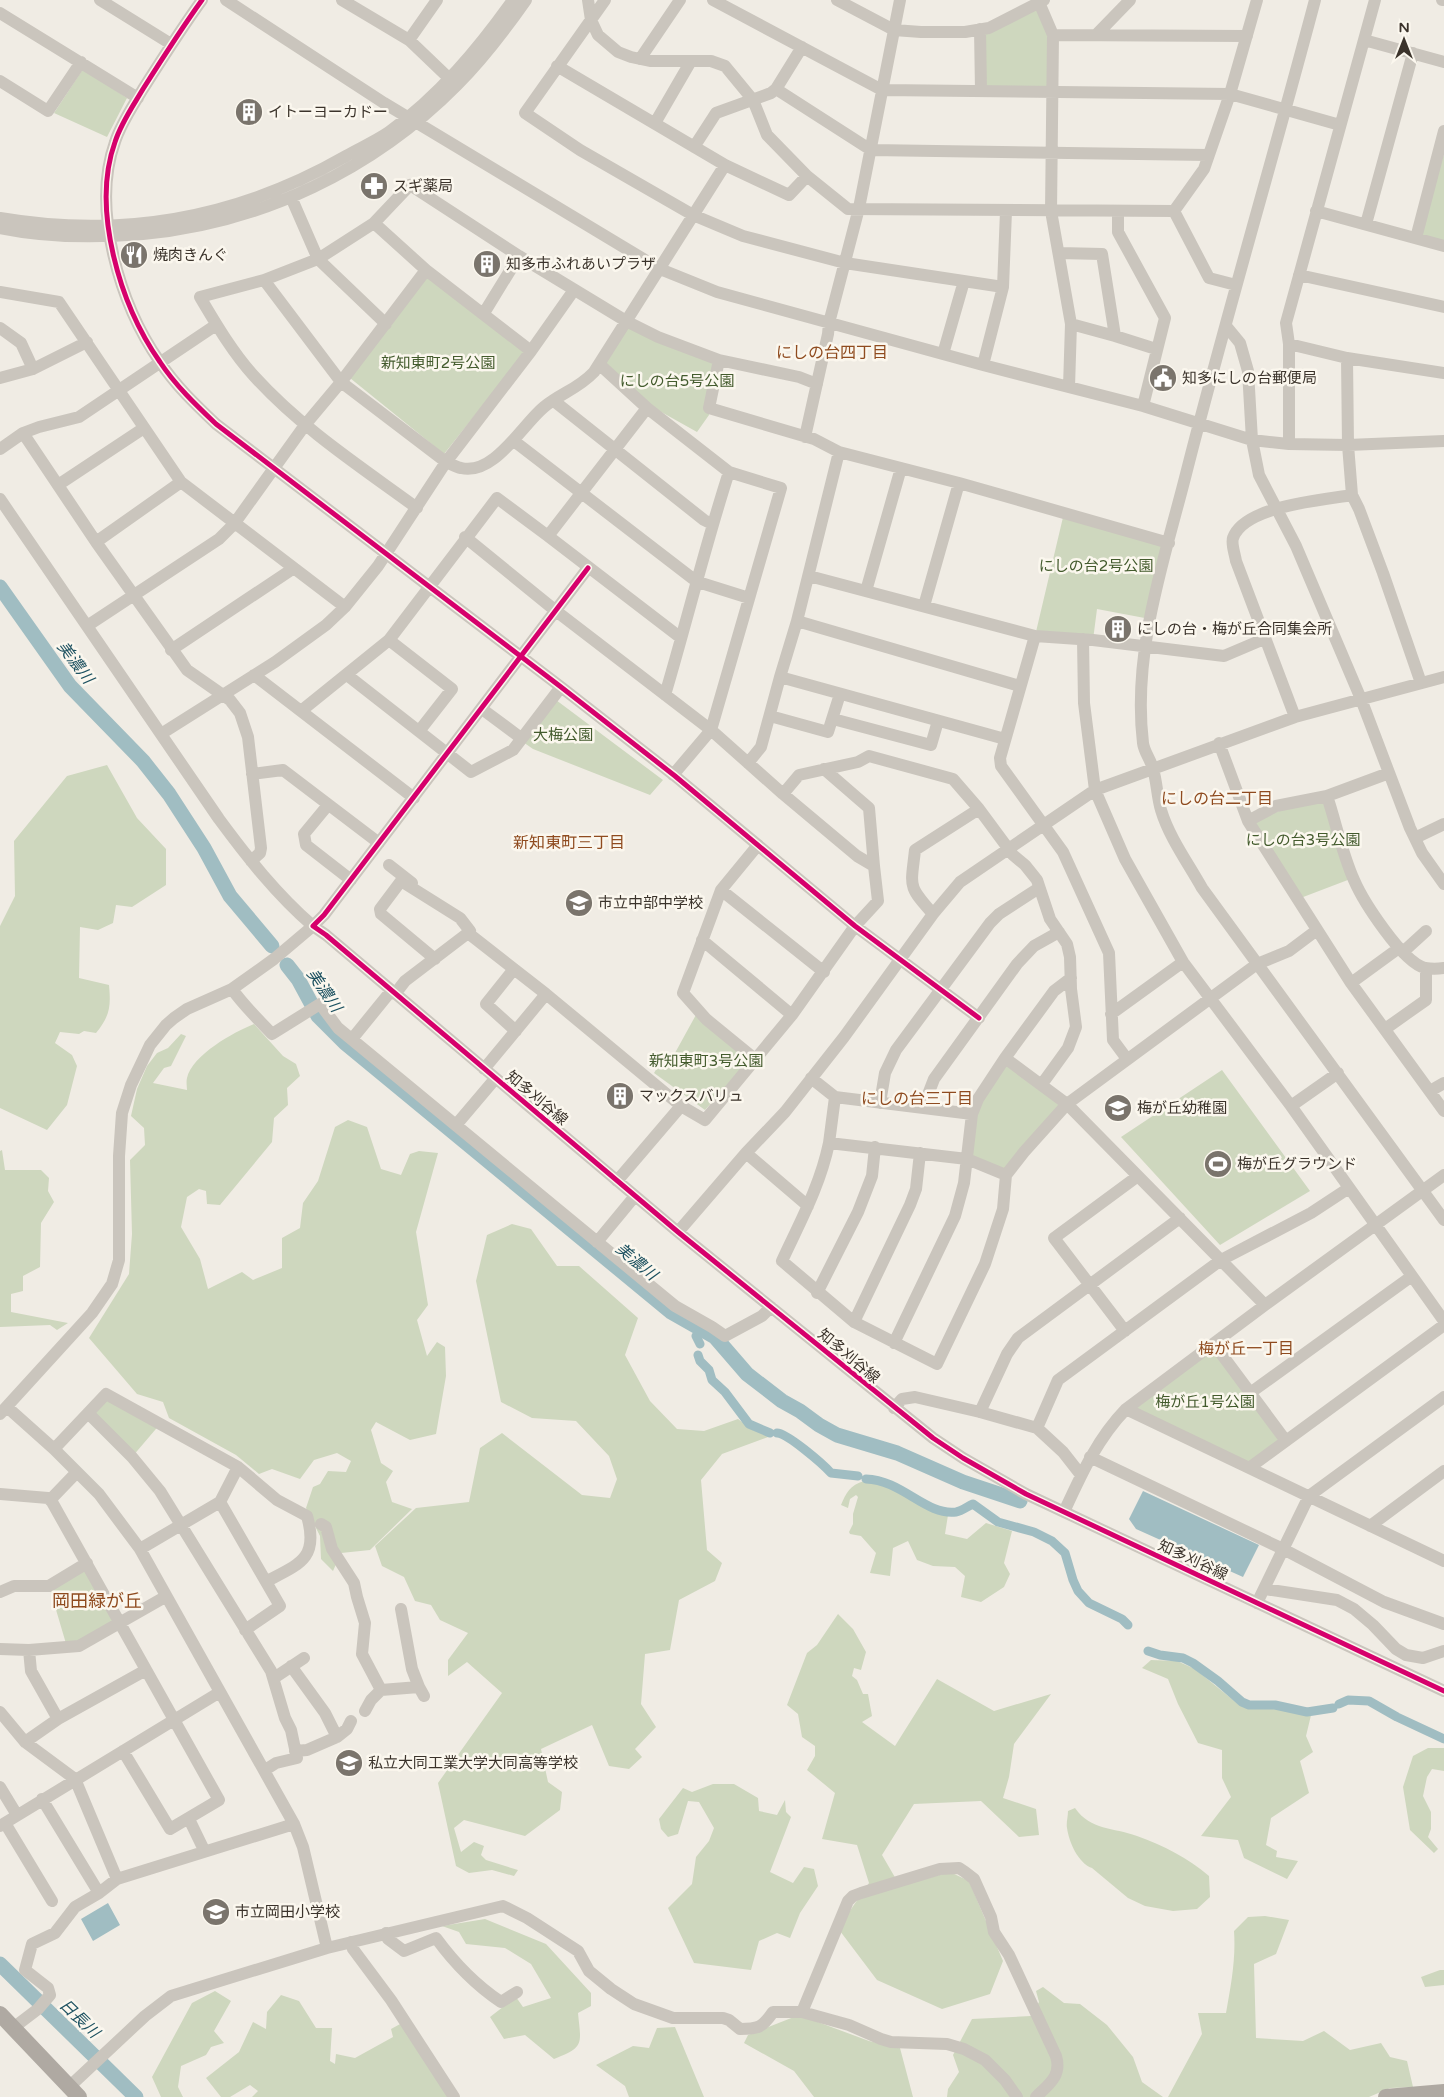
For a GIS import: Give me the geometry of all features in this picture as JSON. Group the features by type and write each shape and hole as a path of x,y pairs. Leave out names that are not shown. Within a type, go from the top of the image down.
{"main road":[{"path":"0,2014 75,2094"},
{"path":"1386,2097 1444,2092"}],"street":[{"path":"100,0 171,44"},
{"path":"202,0 171,44 121,128 110,157 107,175 108,232 132,313 160,362 192,400 216,424 561,687 673,775 899,961 979,1018"},
{"path":"226,0 384,103 413,118 660,269 717,292 983,365 1142,406 1252,440 1289,444 1444,441"},
{"path":"342,0 410,40 453,82"},
{"path":"410,40 437,0"},
{"path":"453,82 513,0"},
{"path":"0,228 51,236 180,230 291,198 364,160 492,46 526,0"},
{"path":"588,0 591,20 598,35 618,52 640,59 711,61 725,66 753,100 768,135 806,176 848,208 1006,211 1174,211"},
{"path":"606,0 524,113 580,150 693,215 744,236 845,263 1003,286"},
{"path":"640,59 680,0"},
{"path":"713,0 882,90 1230,94 1340,124"},
{"path":"837,0 894,30 965,32 989,28 1040,1 1053,35 1052,211 1071,324 1069,387"},
{"path":"805,437 829,323 859,208 900,0"},
{"path":"1097,34 1130,0"},
{"path":"1174,211 1204,169 1230,94 1257,0"},
{"path":"1315,0 1286,110 1236,284 1157,584 1146,647 1142,686 1143,746 1153,768 1161,811 1174,840 1202,888 1444,1220"},
{"path":"1289,444 1286,323 1375,0"},
{"path":"0,13 138,98"},
{"path":"980,29 981,91"},
{"path":"1053,35 1248,36"},
{"path":"1364,40 1444,62"},
{"path":"694,147 716,113 771,93 776,89 802,47"},
{"path":"1366,224 1414,53"},
{"path":"655,123 691,61"},
{"path":"0,81 48,111 81,62"},
{"path":"558,66 724,165 790,195 806,176"},
{"path":"776,89 871,150 1208,155"},
{"path":"0,218 108,232 126,226 226,209 264,196 321,171 413,118"},
{"path":"1416,238 1441,153 1444,131"},
{"path":"264,280 341,382 446,462 461,468 483,466 514,441 545,406 583,384 599,364 724,165"},
{"path":"417,508 305,426 253,375 216,325 200,297 264,280 318,259 374,224 410,185 574,290 626,321 658,337 719,360 798,377 817,384"},
{"path":"291,198 318,259 386,324"},
{"path":"983,365 1003,286 1006,211"},
{"path":"1174,211 1209,278 1236,284"},
{"path":"1316,211 1444,246"},
{"path":"1118,212 1118,232 1165,318 1142,406"},
{"path":"374,224 426,270 531,351"},
{"path":"1059,254 1102,254 1115,336"},
{"path":"484,313 519,256"},
{"path":"87,626 219,539 234,524 305,426 426,270"},
{"path":"1299,275 1444,307"},
{"path":"943,354 964,281"},
{"path":"161,734 223,696 305,640 345,607 365,584 446,462 531,351 574,290"},
{"path":"0,292 59,302 180,482 345,607"},
{"path":"1071,324 1156,349"},
{"path":"0,449 23,433 79,417 216,325"},
{"path":"1226,326 1240,343 1248,371 1252,440 1258,474 1296,546 1361,699 1415,838 1444,884"},
{"path":"0,328 21,342 32,369"},
{"path":"0,378 32,369 87,342"},
{"path":"1288,344 1347,358 1444,373"},
{"path":"1347,358 1348,444 1352,496 1359,509 1383,573 1421,683"},
{"path":"719,360 709,408 814,439 839,452 959,483 1169,543"},
{"path":"599,364 647,408 729,472 781,488 711,730 673,775"},
{"path":"554,401 704,520 712,524"},
{"path":"548,536 616,451 647,408"},
{"path":"58,485 144,428"},
{"path":"23,433 96,542 187,670 236,707 245,726 261,848 260,853 251,861"},
{"path":"514,441 698,582 749,598"},
{"path":"748,763 761,748 809,576 839,452"},
{"path":"866,591 901,468"},
{"path":"665,695 698,582 712,524 729,472"},
{"path":"96,542 180,482"},
{"path":"924,606 959,483"},
{"path":"1295,717 1236,561 1233,539 1241,525 1275,508 1352,496"},
{"path":"301,711 390,640 497,498 682,638"},
{"name":"知多刈谷線","path":"0,499 219,819 251,861 295,911 326,935 678,1232 894,1408 962,1458 1019,1490 1064,1512 1444,1691"},
{"path":"466,537 556,612 711,730 857,856 874,866"},
{"path":"172,650 294,568"},
{"path":"327,1948 303,1847 294,1824 165,1597 140,1549 99,1494 78,1472 54,1448 3,1410 92,1313 103,1299 115,1277 119,1260 120,1242 119,1156 121,1120 131,1085 150,1045 166,1025 187,1009 232,989 274,959 313,926 414,798 588,568"},
{"path":"809,576 1035,636 1083,639 1224,656 1264,639"},
{"path":"797,621 1020,686"},
{"path":"1035,636 1000,758 1001,766 1063,852 1109,953 1113,1040 1127,1059"},
{"path":"1083,639 1084,703 1095,790 1125,858 1183,962 1291,1106 1444,1321"},
{"path":"390,640 452,689 420,730"},
{"path":"347,674 449,752 472,772 513,750 561,687"},
{"path":"254,675 414,798"},
{"path":"780,677 1005,739"},
{"path":"678,1232 746,1153 785,1112 844,1037 933,914 960,882 1095,790 1295,717 1444,677"},
{"path":"770,716 828,732 840,694"},
{"path":"482,709 521,738"},
{"path":"833,719 931,745 938,721"},
{"path":"1218,744 1248,821 1351,983 1444,1111"},
{"path":"783,794 799,775 858,762 870,756 953,779 979,809 1013,855 1032,874 1040,888 1050,920 1069,950 1071,989 1076,1027 1068,1048 1042,1084"},
{"path":"468,933 546,994 681,1106 705,1120 792,1015 855,926 878,901 868,808 824,769"},
{"path":"252,774 283,770 378,843"},
{"path":"1248,821 1276,806 1327,796 1389,773"},
{"path":"1327,796 1353,878 1369,907 1401,950 1411,960 1426,968 1444,968"},
{"path":"328,805 304,834 306,845 351,880"},
{"path":"933,914 915,894 912,887 915,850 979,809"},
{"path":"1415,838 1444,824"},
{"path":"756,1060 706,1018 683,993 721,890 758,845"},
{"path":"389,865 415,886 414,889"},
{"path":"435,959 381,914 380,909 401,881 460,918 470,931 468,933"},
{"path":"880,1103 885,1073 896,1050 940,990 990,923 999,914 1040,888"},
{"path":"721,890 824,972"},
{"path":"835,1097 820,1180 782,1261 817,1293 854,1322 937,1364 984,1264 1003,1209 1006,1175 1067,1104 1257,964 1289,951 1317,930"},
{"path":"1351,983 1426,931"},
{"path":"926,1108 934,1079 1023,956 1034,946 1059,932"},
{"path":"352,1039 405,981 468,933"},
{"path":"702,940 792,1015"},
{"path":"1111,1014 1183,962"},
{"path":"1385,1029 1426,1000 1426,968"},
{"path":"514,969 486,1004 516,1031"},
{"path":"894,1342 955,1216 964,1184 972,1114 978,1098 987,1082 1054,990 1071,978"},
{"path":"232,989 244,1006 272,1034 316,1007 352,1039 675,1306 712,1326 725,1336 762,1316 771,1307"},
{"path":"484,1069 546,994"},
{"path":"1005,1058 1067,1104 1265,1305"},
{"path":"1291,1106 1338,1073"},
{"path":"811,1078 835,1097 972,1114"},
{"path":"456,1125 495,1079"},
{"path":"1430,1091 1444,1083"},
{"path":"617,1181 681,1106"},
{"path":"828,1143 967,1159 1006,1175"},
{"path":"817,1293 858,1212 872,1176 875,1147"},
{"path":"746,1153 808,1206"},
{"path":"854,1322 916,1189 920,1153"},
{"path":"1125,1331 1054,1238 1104,1204 1138,1176"},
{"path":"1064,1512 1090,1457 1108,1430 1126,1410 1265,1305 1444,1176"},
{"path":"1037,1428 1058,1380 1221,1260 1311,1213 1349,1188"},
{"path":"597,1242 635,1196"},
{"path":"980,1412 1008,1354 1018,1338 1180,1218"},
{"path":"1250,1393 1412,1276"},
{"path":"1249,1468 1444,1325"},
{"path":"1214,1344 1286,1441"},
{"path":"54,1448 106,1394 238,1467 277,1500 307,1516 311,1530 312,1544 306,1556 296,1567 267,1581"},
{"path":"894,1408 902,1399 909,1396 980,1412 1037,1428 1063,1452 1082,1475"},
{"path":"1257,1603 1309,1496 1444,1397"},
{"path":"1126,1410 1444,1561"},
{"path":"88,1413 132,1457 160,1491 182,1524 274,1678 285,1718 291,1730 297,1758 276,1763 265,1770"},
{"path":"1090,1457 1283,1549 1384,1602 1444,1624"},
{"path":"140,1549 220,1502 238,1467"},
{"path":"1370,1526 1444,1471"},
{"path":"0,1494 52,1498 78,1472"},
{"path":"48,1498 87,1563 219,1800 170,1829 123,1750"},
{"path":"220,1502 280,1606 246,1630"},
{"path":"321,1524 326,1527 332,1549 354,1582 356,1597 365,1623 362,1654 381,1690"},
{"path":"0,1592 14,1586 49,1586 87,1563"},
{"path":"1265,1589 1337,1600 1354,1609 1373,1625 1396,1649 1417,1658 1444,1651"},
{"path":"0,1650 79,1646 165,1597"},
{"path":"365,1711 371,1700 381,1690 421,1692 412,1669 401,1609"},
{"path":"1387,1664 1396,1649"},
{"path":"29,1650 31,1671 58,1719"},
{"path":"274,1678 304,1658"},
{"path":"291,1666 325,1713 337,1737"},
{"path":"25,1742 58,1719 146,1670"},
{"path":"52,1901 3,1824 220,1692"},
{"path":"0,1712 25,1742 76,1779 116,1879"},
{"path":"296,1751 307,1750 337,1737 346,1730 351,1721"},
{"path":"0,1787 17,1815"},
{"path":"42,1799 99,1893"},
{"path":"189,1819 204,1850"},
{"path":"13,2028 50,1995 48,1988 25,1970 32,1944 55,1933 75,1907 99,1893 116,1879 204,1850 294,1824"},
{"path":"802,2012 848,1901 853,1896 940,1869 959,1868 974,1879 991,1917 994,1932 1009,1955 1056,2056 1058,2071 1055,2078 1036,2097"},
{"path":"75,2094 97,2061 151,2011 171,1996 327,1948 503,1906 527,1918 578,1951 589,1971 610,1989 634,2004 673,2018 724,2018 740,2029 758,2028 766,2023 773,2012 802,2012 849,2026 891,2042 940,2043 964,2048 985,2060 1005,2080 1017,2097"},
{"path":"386,1933 388,1938 404,1951 436,1938 455,1964 492,1996 501,2002 517,1992"},
{"path":"351,1942 353,1949 391,2000 454,2097"}],"green space":[{"path":"1040,4 1053,35 1053,93 981,91 980,29"},
{"path":"83,69 127,98 107,137 54,113"},
{"path":"1444,154 1444,246 1416,238"},
{"name":"新知東町2号公園","path":"427,276 525,352 444,454 350,378"},
{"name":"にしの台5号公園","path":"626,321 719,360 709,415 697,432 647,404 599,364"},
{"name":"にしの台2号公園","path":"1064,513 1169,543 1150,619 1097,609 1093,640 1035,636"},
{"name":"大梅公園","path":"556,700 663,780 650,795 533,749 523,742"},
{"path":"107,765 137,818 166,849 166,885 132,907 116,905 113,923 98,930 80,927 79,978 109,985 110,999 107,1016 96,1033 84,1031 79,1034 60,1032 55,1043 72,1055 77,1066 67,1105 47,1130 0,1108 0,926 15,896 14,841 67,776"},
{"name":"にしの台3号公園","path":"1327,796 1353,878 1298,899 1248,821"},
{"name":"新知東町3号公園","path":"697,1013 753,1056 705,1110 654,1073 662,1060 670,1062"},
{"path":"254,1024 283,1056 296,1064 300,1076 287,1088 288,1105 274,1118 272,1142 220,1205 207,1204 206,1191 199,1189 187,1197 181,1227 200,1259 208,1289 242,1272 253,1280 282,1268 282,1238 300,1228 303,1203 318,1181 335,1127 348,1120 367,1127 381,1169 401,1175 410,1154 419,1151 438,1153 416,1232 428,1305 417,1320 427,1356 437,1342 445,1347 446,1376 436,1434 410,1440 376,1422 371,1430 381,1463 393,1471 386,1482 392,1502 412,1509 370,1550 341,1553 333,1571 321,1559 320,1536 306,1508 313,1487 320,1484 328,1471 346,1472 351,1461 337,1453 314,1460 300,1479 272,1469 259,1474 236,1455 169,1418 163,1402 137,1394 89,1338 129,1274 132,1234 130,1160 145,1145 144,1128 131,1116 137,1089 147,1066 157,1053 168,1048 181,1034 186,1036 171,1066 164,1068 153,1083 187,1090 187,1078 190,1069 205,1053 225,1039"},
{"path":"1005,1058 1067,1104 1006,1175 967,1159 971,1124"},
{"name":"梅が丘グラウンド","path":"1222,1070 1310,1191 1220,1245 1121,1137"},
{"path":"2,1150 5,1170 41,1170 49,1178 48,1191 54,1202 41,1223 40,1267 23,1276 23,1291 11,1294 11,1312 68,1323 57,1330 50,1325 0,1327 0,1151"},
{"path":"512,1224 531,1229 557,1266 579,1266 638,1318 625,1355 650,1401 677,1429 704,1431 738,1419 753,1430 771,1436 722,1454 701,1480 707,1550 722,1563 715,1581 679,1600 670,1650 645,1654 641,1704 656,1727 635,1749 642,1757 629,1769 609,1766 592,1725 541,1749 548,1782 562,1792 560,1810 525,1836 464,1820 454,1828 461,1852 474,1842 484,1846 481,1855 486,1860 518,1870 514,1876 492,1870 469,1873 456,1866 438,1783 502,1693 467,1662 448,1676 448,1660 468,1633 440,1620 431,1605 415,1601 404,1577 382,1566 375,1546 416,1508 469,1502 480,1448 502,1433 582,1495 610,1498 617,1479 609,1456 576,1421 532,1418 501,1402 476,1281 487,1235"},
{"name":"梅が丘1号公園","path":"1214,1344 1286,1441 1249,1468 1126,1410"},
{"path":"106,1394 161,1423 132,1457 88,1413"},
{"path":"864,1481 882,1484 898,1490 932,1509 948,1515 945,1534 967,1539 986,1523 1012,1531 1004,1563 1010,1574 1004,1587 981,1602 961,1597 965,1576 955,1567 933,1566 917,1560 908,1541 893,1548 890,1576 870,1573 876,1553 861,1536 850,1534 849,1532 853,1524 853,1514 858,1497 856,1495 850,1499 848,1508 841,1505 849,1490"},
{"path":"87,1563 120,1622 67,1647 49,1586"},
{"path":"838,1614 853,1629 866,1652 861,1670 854,1668 852,1676 857,1680 863,1694 868,1694 872,1716 862,1722 895,1746 937,1679 994,1711 1051,1694 1014,1744 1009,1777 1003,1798 1036,1809 1039,1835 1019,1837 981,1801 914,1804 882,1855 900,1886 950,1872 969,1881 1003,1961 990,1994 942,2009 877,1980 840,1931 847,1915 869,1883 857,1845 822,1839 835,1793 807,1770 815,1756 815,1746 802,1737 798,1714 787,1705 807,1653 817,1645"},
{"path":"1151,1660 1177,1661 1195,1669 1238,1704 1312,1711 1306,1736 1313,1752 1300,1761 1309,1793 1271,1818 1266,1845 1277,1851 1276,1857 1298,1861 1287,1879 1244,1858 1238,1840 1201,1836 1231,1797 1222,1778 1222,1750 1198,1743 1178,1704 1168,1679 1142,1668"},
{"path":"1428,1748 1444,1748 1444,1771 1432,1769 1427,1777 1423,1796 1431,1812 1431,1829 1428,1837 1438,1849 1434,1853 1410,1830 1403,1787 1413,1756"},
{"path":"713,1784 734,1784 758,1798 759,1811 777,1815 785,1800 786,1812 791,1817 770,1872 793,1883 804,1867 814,1869 818,1886 800,1913 790,1938 777,1933 759,1941 751,1970 694,1963 668,1908 692,1884 696,1857 709,1841 714,1828 699,1802 688,1801 678,1834 668,1837 661,1829 659,1819 683,1788 692,1792"},
{"path":"1075,1808 1095,1825 1147,1840 1166,1848 1192,1863 1209,1876 1210,1897 1197,1909 1173,1911 1145,1906 1128,1898 1078,1857 1068,1834 1067,1824 1068,1811"},
{"path":"1265,1916 1289,1920 1276,1954 1254,1964 1256,2038 1303,2041 1324,2031 1350,2050 1381,2043 1390,2057 1407,2061 1413,2087 1390,2088 1369,2097 1168,2097 1202,2034 1198,2013 1226,2013 1234,1962 1234,1931 1248,1917"},
{"path":"485,1919 546,1944 591,1993 591,2006 578,2013 580,2038 579,2043 571,2051 554,2059 525,2035 504,2039 490,2017 516,1997 523,2007 551,1998 531,1964 505,1948 466,1944 459,1932 442,1926"},
{"path":"1444,1970 1444,1985 1425,1987 1421,1977"},
{"path":"1043,1987 1064,2003 1080,2004 1107,2025 1133,2057 1142,2082 1163,2097 947,2097 948,2089 959,2072 953,2055 972,2019 1031,2016 1039,2002 1036,1991"},
{"path":"215,1991 231,2001 214,2031 224,2043 211,2047 206,2055 181,2066 178,2087 183,2097 161,2097 152,2077 192,2003"},
{"path":"281,1995 299,2001 316,2028 332,2028 330,2061 335,2064 336,2054 355,2058 393,2037 391,2029 402,2023 450,2097 252,2097 258,2091 250,2085 230,2097 221,2097 206,2078 239,2052 253,2022 266,2029 267,2012"},
{"path":"799,2015 869,2041 900,2048 913,2097 814,2097 794,2071 744,2043 748,2035"},
{"path":"675,2027 704,2097 629,2097 625,2086 596,2065 633,2046 649,2048 657,2028"}],"water":[{"path":"1143,1491 1259,1545 1243,1577 1136,1529 1129,1519"},
{"path":"108,1903 120,1925 93,1941 81,1919"}],"waterway":[{"name":"美濃川","path":"0,587 70,686 143,761 169,794 204,848 230,896 272,946"},
{"name":"美濃川","path":"287,965 298,979 318,1016 345,1043 671,1312 715,1337 747,1374 782,1401 837,1435 897,1453 963,1482 1020,1501"},
{"path":"696,1336 700,1344"},
{"path":"698,1355 700,1361 709,1370 712,1380 725,1392 749,1424 770,1433"},
{"path":"777,1433 796,1443 831,1473 858,1476"},
{"path":"866,1479 891,1485 924,1504 945,1512 956,1512 973,1504 998,1522 1034,1532 1052,1541 1065,1553 1078,1591 1089,1603 1122,1619 1128,1625"},
{"path":"1148,1651 1160,1655 1183,1658 1193,1663 1242,1702 1249,1705 1275,1705 1307,1712 1333,1708"},
{"path":"1339,1704 1348,1700 1369,1701 1397,1717 1444,1739"},
{"name":"日長川","path":"0,1964 136,2097"}],"cycle path":[{"path":"202,0 164,55 120,128 108,168 106,197 108,226 122,285 146,339 172,379 216,424 561,687 675,776 855,926 979,1018"},
{"path":"588,568 324,915 313,926 678,1232 933,1438 963,1458 1026,1494 1444,1691"}],"place":[{"name":"イトーヨーカドー","path":"249,112"},
{"name":"スギ薬局","path":"374,186"},
{"name":"焼肉きんぐ","path":"134,255"},
{"name":"知多市ふれあいプラザ","path":"487,264"},
{"name":"知多にしの台郵便局","path":"1163,378"},
{"name":"にしの台・梅が丘合同集会所","path":"1118,629"},
{"name":"市立中部中学校","path":"579,903"},
{"name":"マックスバリュ","path":"620,1096"},
{"name":"梅が丘幼稚園","path":"1118,1108"},
{"name":"梅が丘グラウンド","path":"1218,1164"},
{"name":"私立大同工業大学大同高等学校","path":"349,1763"},
{"name":"市立岡田小学校","path":"216,1912"}],"district":[{"name":"にしの台四丁目","path":"832,352"},
{"name":"にしの台二丁目","path":"1217,798"},
{"name":"新知東町三丁目","path":"569,842"},
{"name":"にしの台三丁目","path":"917,1098"},
{"name":"梅が丘一丁目","path":"1246,1348"},
{"name":"岡田緑が丘","path":"97,1601"}]}
